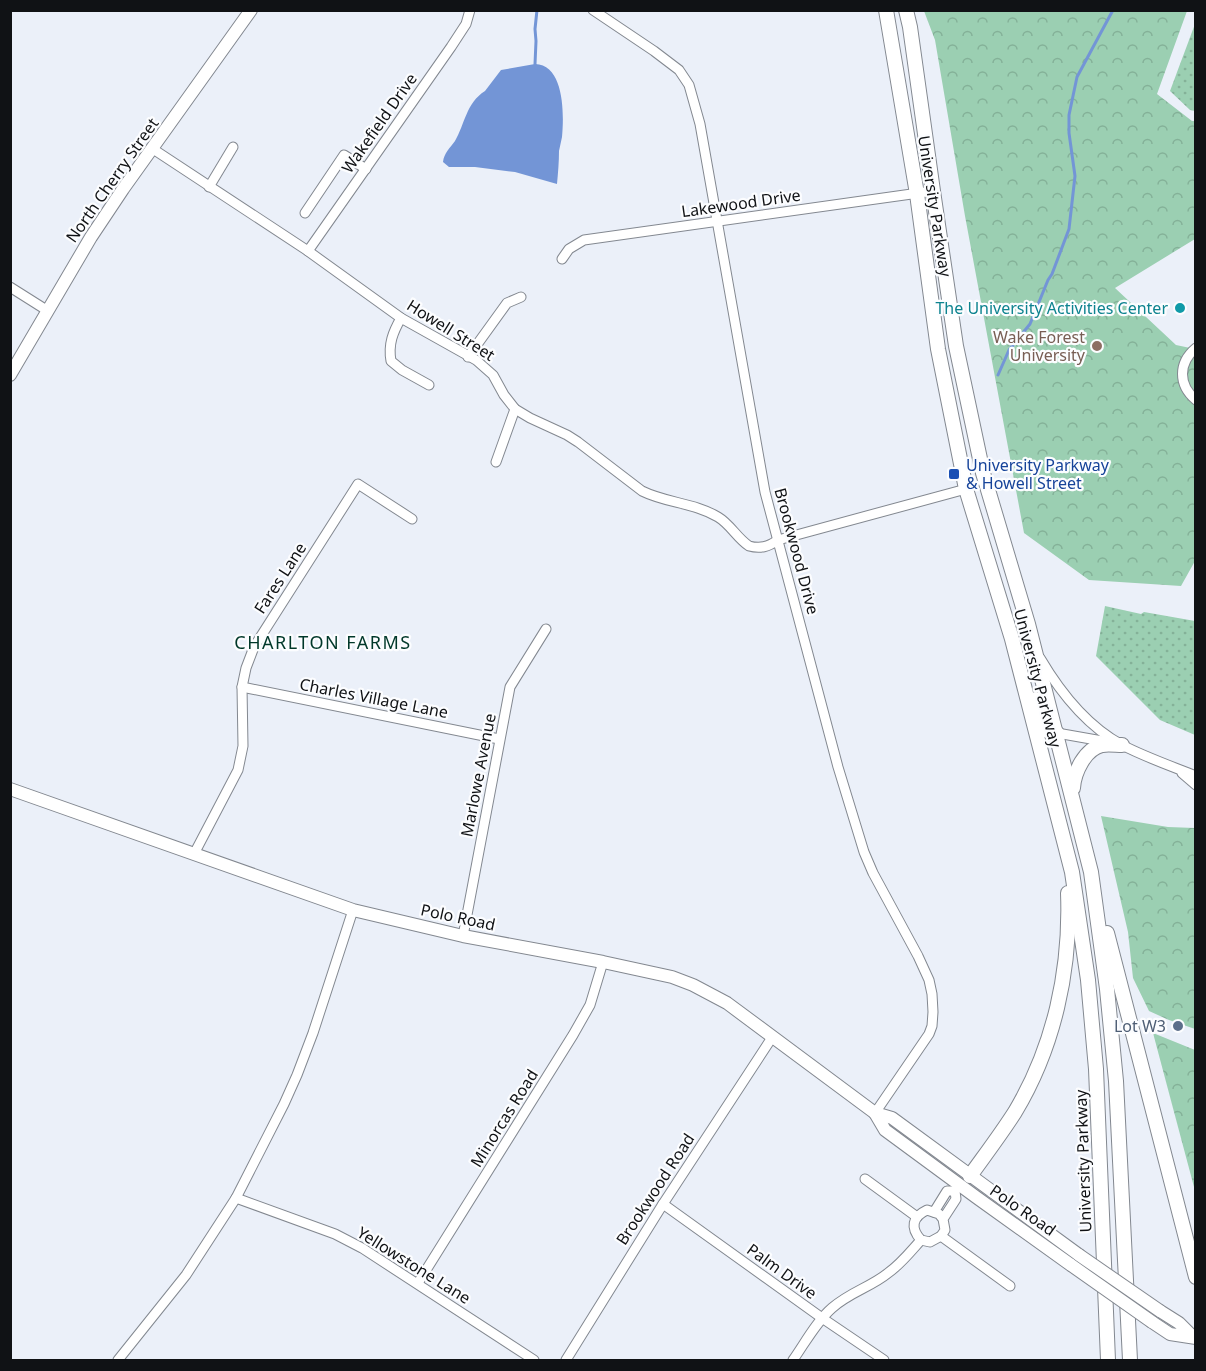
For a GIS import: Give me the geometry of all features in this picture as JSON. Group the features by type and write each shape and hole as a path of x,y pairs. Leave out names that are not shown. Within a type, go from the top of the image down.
{"main road":[{"name":"North Cherry Street","path":"10,375 91,237 251,10"},
{"name":"University Parkway","path":"886,10 917,194 938,349 966,489 1012,639 1072,872 1089,991 1096,1070 1108,1360"},
{"name":"University Parkway","path":"906,10 956,346 983,473 1035,648 1091,872 1107,989 1116,1081 1130,1360"},
{"path":"1022,679 1033,687 1044,725 1048,731 1057,733"},
{"path":"1072,793 1078,767 1095,748 1103,745 1122,745"},
{"name":"Polo Road","path":"10,789 353,910 463,936 603,962 693,985 727,1003 875,1113 892,1118 976,1197 1179,1323 1194,1337"},
{"path":"962,1184 1014,1114 1050,1036 1065,965 1069,920 1061,829"},
{"path":"1091,872 1196,1277"},
{"name":"Polo Road","path":"962,1184 1075,1260 1170,1334 1194,1337"}],"street":[{"name":"Wakefield Drive","path":"308,251 451,47 466,24 470,10"},
{"name":"Brookwood Drive","path":"593,10 679,70 694,98 765,492 840,772 864,852 929,980 933,1012 929,1034 875,1113"},
{"path":"209,186 233,147"},
{"name":"Howell Street","path":"153,149 308,251 402,318 483,366 493,375 504,395 516,409 578,442 642,492 686,504 719,518 748,546 766,547 778,540 966,489"},
{"path":"305,213 344,154 366,169"},
{"name":"Lakewood Drive","path":"562,259 569,249 584,240 933,191"},
{"path":"10,287 48,311"},
{"path":"468,357 507,303 521,297"},
{"path":"402,318 393,334 389,351 391,361 429,385"},
{"path":"1196,348 1186,357 1182,373 1189,393 1196,400"},
{"path":"496,462 516,409"},
{"name":"Fares Lane","path":"194,854 238,770 243,746 242,687 254,647 358,484 412,519"},
{"name":"Marlowe Avenue","path":"463,936 510,687 546,629"},
{"path":"1035,648 1068,700 1087,719 1122,745"},
{"name":"Charles Village Lane","path":"242,687 499,739"},
{"path":"1057,733 1122,745 1196,776"},
{"path":"1179,769 1196,768"},
{"path":"1179,769 1196,785"},
{"path":"118,1360 186,1275 236,1198 297,1075 353,910"},
{"name":"Minorcas Road","path":"418,1284 573,1035 590,1005 603,962"},
{"name":"Brookwood Road","path":"566,1360 663,1204 773,1036"},
{"path":"865,1179 917,1217"},
{"path":"934,1212 947,1191 962,1184"},
{"path":"943,1219 956,1199 962,1184"},
{"name":"Yellowstone Lane","path":"236,1198 335,1234 362,1248 534,1360"},
{"name":"Palm Drive","path":"663,1204 884,1360"},
{"path":"927,1210 934,1212 943,1219 945,1230 941,1236 930,1242 921,1240 914,1230 914,1223 917,1217 927,1210"},
{"path":"941,1236 1010,1286"},
{"path":"793,1360 822,1318 840,1301 887,1274 921,1240"}],"green space":[{"name":"Wake Forest University","path":"924,11 1187,11 1157,94 1195,121 1195,239 1115,288 1176,345 1195,349 1195,561 1181,586 1089,580 1024,533 935,40"},
{"path":"1195,24 1195,111 1190,110 1170,91"},
{"path":"1105,606 1141,614 1144,612 1195,621 1195,735 1160,720 1096,656"},
{"path":"1101,816 1168,827 1195,828 1195,1029 1149,1011 1133,978 1128,932"},
{"path":"1153,1033 1195,1050 1194,1187"}],"water":[{"path":"535,64 545,67 552,73 560,93 563,128 557,184 515,172 475,167 449,167 443,162 474,101 501,70"}],"waterway":[{"path":"536,68 537,10"},
{"path":"998,375 1009,350 1030,324 1069,229 1075,176 1069,115 1077,77 1113,10"}],"place":[{"name":"The University Activities Center","path":"1180,308"},
{"name":"Wake Forest University","path":"1097,346"},
{"name":"University Parkway & Howell Street","path":"954,474"},
{"name":"Lot W3","path":"1178,1026"}],"district":[{"name":"CHARLTON FARMS","path":"323,643"}]}
